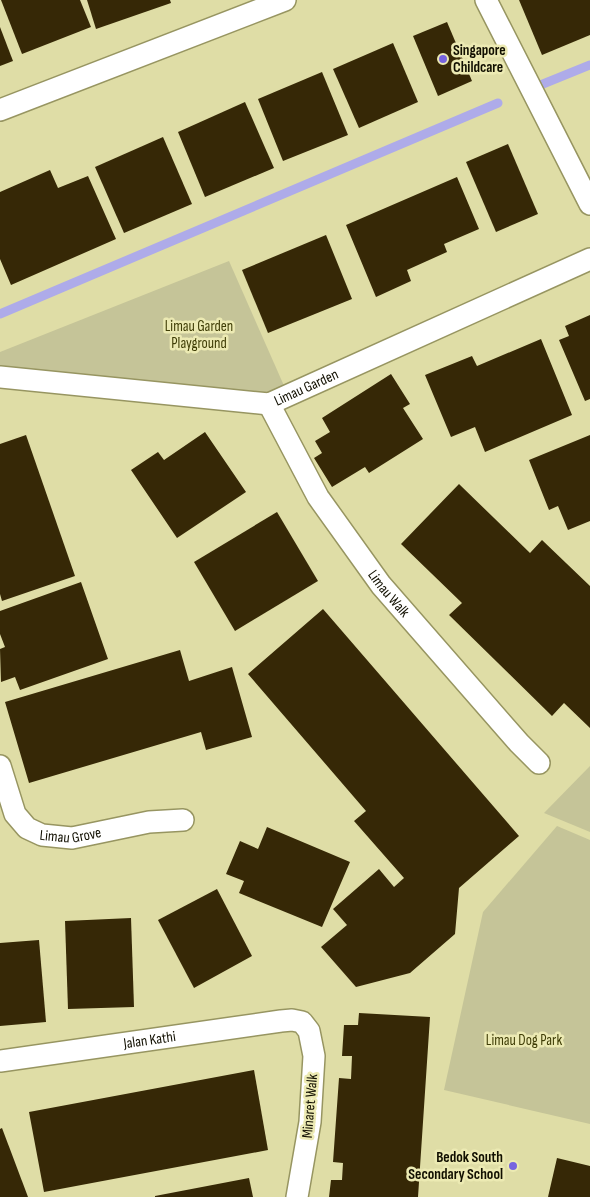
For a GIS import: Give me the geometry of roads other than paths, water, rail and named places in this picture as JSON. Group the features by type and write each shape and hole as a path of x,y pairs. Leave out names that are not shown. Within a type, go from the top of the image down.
{"street":[{"path":"0,110 286,0"},
{"path":"486,0 590,204"},
{"name":"Limau Garden","path":"0,378 269,404 590,259"},
{"name":"Limau Walk","path":"269,404 318,497 381,585 519,743 539,763"},
{"name":"Limau Grove","path":"0,766 15,814 27,828 42,836 72,838 150,822 183,820"},
{"name":"Jalan Kathi","path":"0,1061 298,1020"},
{"name":"Minaret Walk","path":"297,1197 310,1122 314,1056 309,1031 298,1020"}],"waterway":[{"path":"538,86 590,65"},
{"path":"0,314 498,103"}],"place":[{"name":"Singapore Childcare","path":"443,59"},
{"name":"Bedok South Secondary School","path":"513,1166"}],"park label":[{"name":"Limau Garden Playground","path":"199,334"},
{"name":"Limau Dog Park","path":"524,1040"}]}
